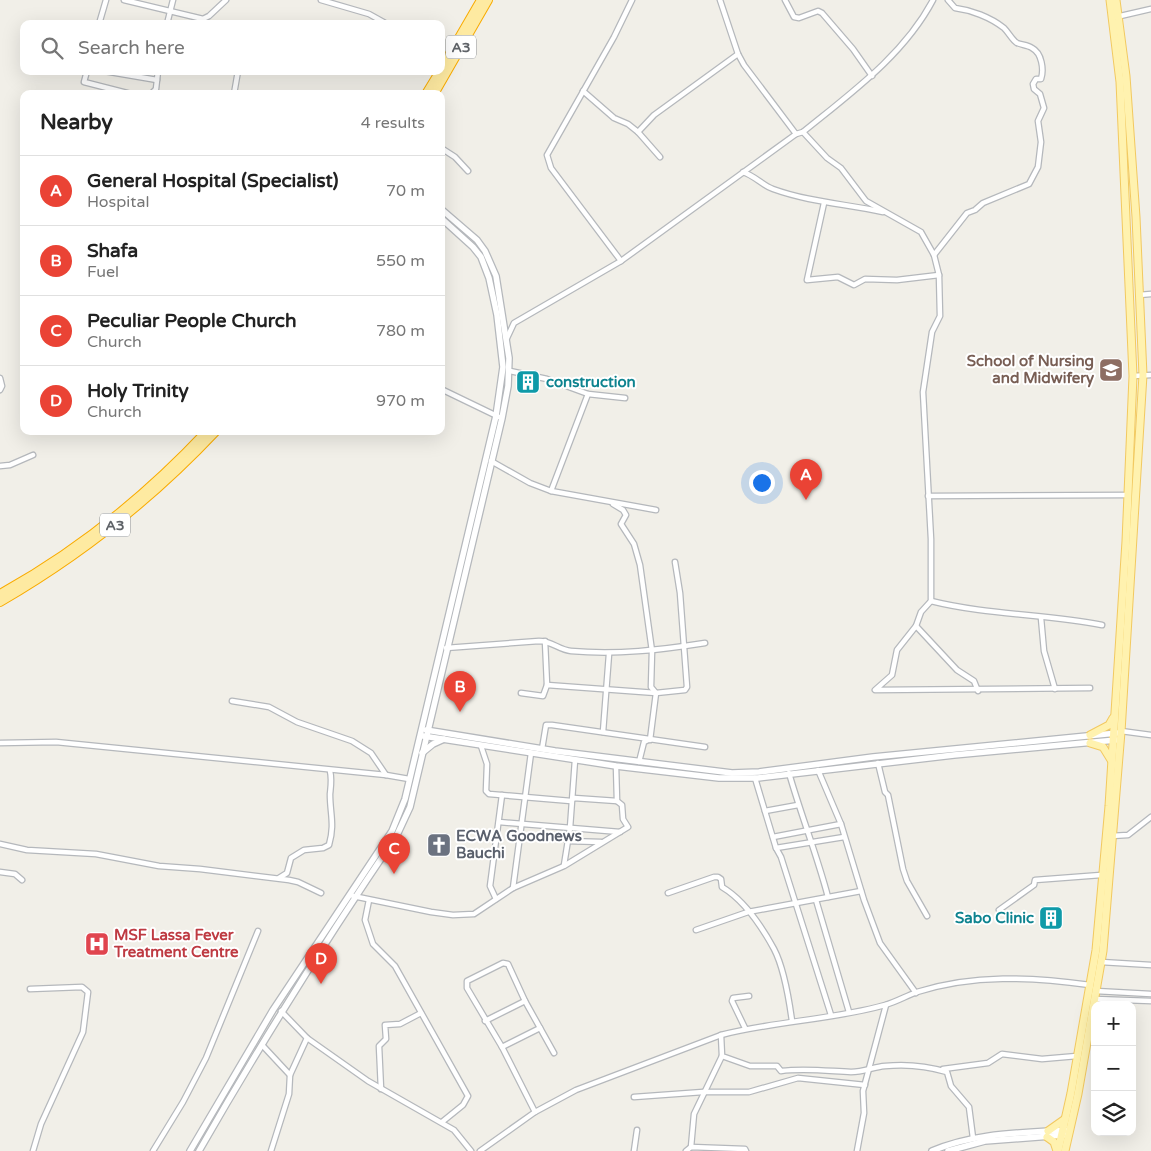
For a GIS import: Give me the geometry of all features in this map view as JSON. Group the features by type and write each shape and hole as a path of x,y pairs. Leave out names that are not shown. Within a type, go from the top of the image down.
{"highway":[{"name":"A3","path":"445,63 481,0"},
{"name":"A3","path":"445,64 488,0"},
{"name":"A3","path":"428,90 438,75"},
{"name":"A3","path":"435,90 439,75"},
{"name":"A3","path":"0,594 54,561 123,511 154,484 203,435"},
{"name":"A3","path":"0,602 59,566 125,518 165,483 212,435"}],"main road":[{"path":"1058,1151 1066,1132 1096,995 1101,962 1143,375 1126,76 1110,0"},
{"path":"1066,1151 1065,1118 1078,1056 1096,950 1112,760 1117,735 1114,716 1128,572 1128,495 1133,376 1120,82 1114,17 1116,0"},
{"path":"1112,760 1103,747 1090,739 1109,725 1114,716"},
{"path":"1058,1151 1054,1142 1047,1134 1065,1118"}],"street":[{"path":"101,20 106,0"},
{"path":"124,0 201,20"},
{"path":"168,20 173,0"},
{"path":"205,20 226,0"},
{"path":"321,0 369,14 380,20"},
{"path":"621,261 547,160 548,150 614,37 632,0"},
{"path":"720,0 738,54 796,134"},
{"path":"785,0 794,17 799,18 818,11 822,13 853,49 872,76"},
{"path":"507,338 514,323 621,261 796,134 802,132 872,76 914,32 933,0"},
{"path":"934,255 967,213 975,210 983,203 1029,184 1038,167 1040,142 1038,121 1044,108 1040,94 1034,89 1033,84 1036,79 1041,79 1043,72 1037,53 1032,48 1018,43 1003,28 990,19 972,11 954,8 948,0"},
{"path":"1114,17 1151,9"},
{"path":"638,132 654,115 738,54"},
{"path":"86,75 84,82 115,90"},
{"path":"128,75 157,80"},
{"path":"156,90 158,75"},
{"path":"235,90 237,75"},
{"path":"583,91 614,118 628,124 638,132 660,157"},
{"path":"802,132 827,158 841,168 866,201 921,232 934,255 939,275 940,316 932,332 923,392 931,600 921,612 916,626 897,650 892,675 875,690 978,691 1090,688"},
{"path":"445,151 455,157 468,171"},
{"path":"743,172 755,177 771,188 824,203 889,214"},
{"path":"824,203 807,280 838,277 854,285 865,279 897,280 939,275"},
{"path":"190,1151 268,1019 404,822 422,753 428,698 510,371 507,338 491,262 485,251 470,234 445,212"},
{"path":"199,1151 264,1046 281,1011 396,824 403,808 409,779 430,718 491,461 499,417 503,367 497,315 487,270 480,257 465,239 445,222"},
{"path":"465,239 470,234"},
{"path":"1139,295 1151,294"},
{"path":"503,318 514,323"},
{"path":"510,371 547,379 588,394 626,398"},
{"path":"1133,376 1151,375"},
{"path":"0,378 2,382 0,390"},
{"path":"445,391 499,417"},
{"path":"551,491 588,394"},
{"path":"0,466 10,465 33,455"},
{"path":"491,461 530,483 551,491 613,504 656,510"},
{"path":"928,496 1128,495"},
{"path":"613,504 623,510 626,515 621,524 634,544 640,565 652,651 651,687 656,693 650,740"},
{"path":"547,685 608,691 656,693 685,690 687,687 684,646 675,562"},
{"path":"931,600 992,613 1076,620 1102,625"},
{"path":"1041,618 1044,651 1055,689"},
{"path":"916,626 957,670 974,681 978,691"},
{"path":"446,648 545,641 567,651 609,654 652,651 705,643"},
{"path":"521,693 543,696 547,685 545,641"},
{"path":"603,732 608,691 609,654"},
{"path":"232,701 269,707 297,722 352,741 371,752 386,774"},
{"path":"430,718 440,733"},
{"path":"542,749 546,725 705,748"},
{"path":"424,733 440,733 542,749 732,773 759,772 873,757 1090,739"},
{"path":"424,733 480,746 616,766 720,778 755,778 1117,735 1151,735"},
{"path":"422,753 433,744 444,739"},
{"path":"639,762 644,742 650,740"},
{"path":"0,744 56,742 330,771 386,774 409,779"},
{"path":"352,895 453,916 474,914 486,908 512,888 564,866 628,827 623,819 622,805 617,801 574,798 571,801 525,796 502,796 486,792 487,764 480,746"},
{"path":"512,888 531,753"},
{"path":"564,866 570,828 576,760"},
{"path":"878,763 885,792 888,795 903,870 907,881 927,916"},
{"path":"616,766 617,801"},
{"path":"818,770 841,824 861,891 880,943 916,992"},
{"path":"273,878 281,878 286,873 291,858 304,850 323,848 328,845 333,818 330,795 332,779 330,771"},
{"path":"789,773 806,831 818,856 828,897"},
{"path":"755,778 831,1015"},
{"path":"496,899 490,886 502,796"},
{"path":"765,811 798,804"},
{"path":"1111,836 1128,835 1151,816"},
{"path":"499,822 620,832"},
{"path":"773,837 841,824"},
{"path":"776,848 844,836"},
{"path":"567,841 602,842"},
{"path":"0,844 27,850 96,854 159,866 273,878 298,882 320,893"},
{"path":"0,872 15,874 22,880"},
{"path":"1000,910 1034,885 1035,880 1101,875"},
{"path":"668,893 718,877 721,879 722,887 737,896 775,950 788,992 792,1021"},
{"path":"696,930 748,912 861,891"},
{"path":"369,900 365,920 372,944 395,966 468,1096 463,1105 442,1122"},
{"path":"816,900 849,1012"},
{"path":"152,1151 183,1102 206,1058 258,931"},
{"path":"1101,962 1151,965"},
{"path":"535,1112 502,1047 485,1021 466,984 503,963 508,964 524,1002 554,1052"},
{"path":"480,1151 490,1146 535,1112 580,1088 721,1035 745,1028 886,1005 916,992 982,979 1011,977 1090,985"},
{"path":"30,989 82,988 88,992 83,1032 41,1124 33,1151"},
{"path":"1096,995 1151,994"},
{"path":"1096,995 1151,1001"},
{"path":"745,1028 732,1001 734,998 749,996"},
{"path":"485,1021 524,1002"},
{"path":"857,1151 864,1119 863,1094 886,1005"},
{"path":"281,1011 307,1038 381,1089 454,1130 470,1151"},
{"path":"381,1089 379,1046 386,1039 384,1025 400,1024 420,1013"},
{"path":"502,1047 540,1028"},
{"path":"692,1147 694,1114 722,1056 721,1035"},
{"path":"271,1151 289,1094 290,1075 307,1038"},
{"path":"264,1046 290,1075"},
{"path":"722,1056 750,1066 777,1066 781,1071 869,1071 884,1066 938,1069 988,1063 1002,1054 1042,1059 1078,1056"},
{"path":"938,1069 947,1072 952,1086 967,1103 973,1138"},
{"path":"634,1097 703,1092 749,1092 798,1078 865,1085"},
{"path":"634,1151 637,1130"},
{"path":"932,1151 973,1138 1016,1132 1047,1134"},
{"path":"948,1151 1001,1140 1066,1132"},
{"path":"490,1146 494,1151"},
{"path":"686,1151 692,1147 700,1149 745,1149 746,1151"}],"place":[{"name":"School of Nursing and Midwifery","path":"1111,370"},
{"name":"construction","path":"528,382"},
{"name":"General Hospital (Specialist)","path":"806,500"},
{"name":"Shafa","path":"460,712"},
{"name":"ECWA Goodnews Bauchi","path":"439,845"},
{"name":"Peculiar People Church","path":"394,874"},
{"name":"Sabo Clinic","path":"1051,918"},
{"name":"MSF Lassa Fever Treatment Centre","path":"97,944"},
{"name":"Holy Trinity","path":"321,984"}]}
